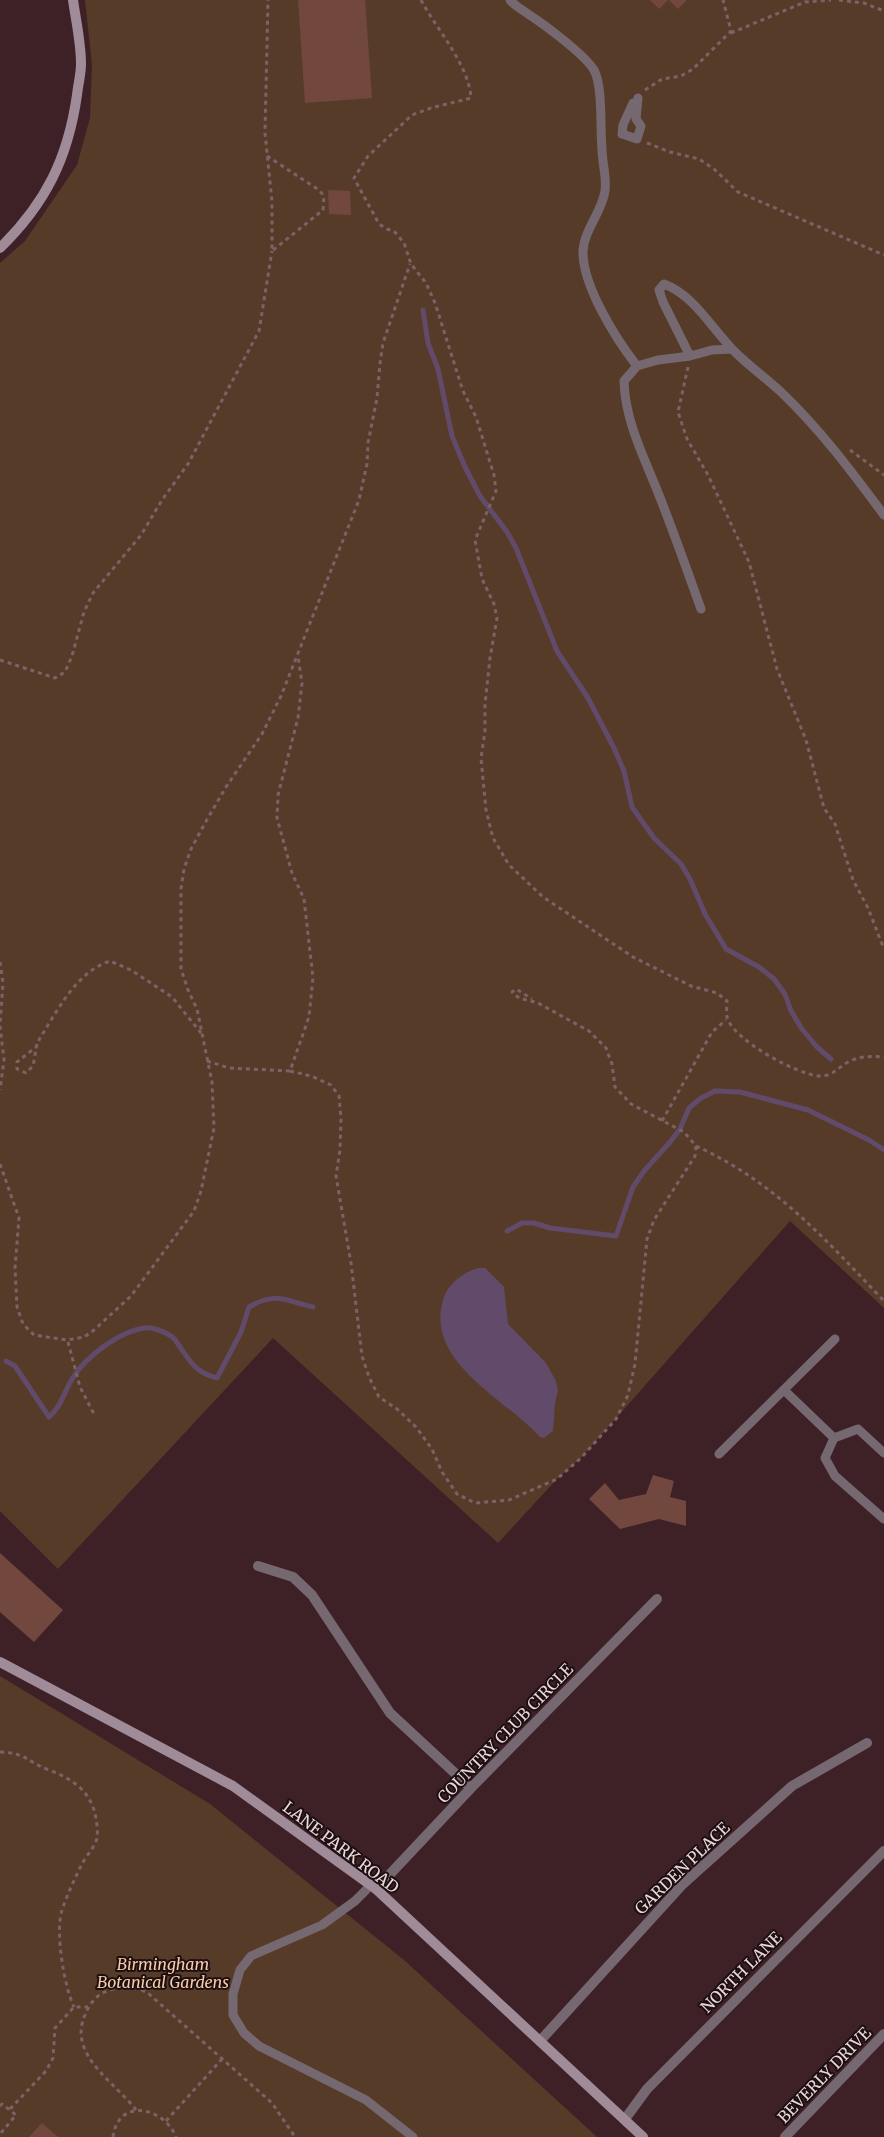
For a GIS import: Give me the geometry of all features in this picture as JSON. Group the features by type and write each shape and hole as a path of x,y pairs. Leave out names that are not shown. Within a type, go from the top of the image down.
{"street":[{"path":"0,248 14,234 41,200 62,160 74,114 81,65 73,0"},
{"path":"258,1566 293,1577 312,1596 390,1713 471,1788"},
{"name":"COUNTRY CLUB CIRCLE","path":"373,1887 657,1599"},
{"name":"LANE PARK ROAD","path":"0,1662 233,1786 373,1887 643,2137"},
{"name":"GARDEN PLACE","path":"540,2041 683,1884 792,1786 866,1742"},
{"name":"NORTH LANE","path":"625,2119 647,2089 884,1851"},
{"name":"BEVERLY DRIVE","path":"785,2137 884,2034"}],"lane":[{"path":"510,0 515,7 527,13 588,62 595,72 600,98 605,190 595,220 584,241 583,253 588,276 616,339 637,366"},
{"path":"635,100 636,119 641,126 638,139 622,134 623,125 635,100"},
{"path":"690,356 663,302 659,290 664,284 677,288 689,299 732,349 780,392 833,447 884,515"},
{"path":"701,610 632,427 625,397 624,381 637,366 712,350 732,349"},
{"path":"719,1454 835,1339"},
{"path":"784,1390 834,1438"},
{"path":"884,1453 858,1429 834,1438 825,1458 835,1476 884,1519"},
{"path":"373,1887 322,1924 251,1956 240,1970 233,1994 233,2015 244,2033 259,2046 366,2100 413,2137"}],"path":[{"path":"0,660 55,678 65,672 72,656 84,612 94,593 141,535 162,500 188,464 259,331 272,251 272,202 265,133 268,0"},
{"path":"421,0 441,35 460,60 471,86 472,98 431,108 412,115 368,156 354,178 379,224 394,231 404,243 411,262 426,284 435,303 463,392 476,417 494,475 496,491 475,540 482,579 494,604 498,618 487,681 482,766 486,810 494,838 509,865 543,897 633,957 691,986 717,993 727,1001 727,1017 736,1030 775,1061 801,1072 820,1076 833,1074 849,1062 868,1056 884,1056"},
{"path":"635,100 662,79 681,76 693,69 731,31 723,0"},
{"path":"728,34 805,2 831,0"},
{"path":"839,0 864,3 884,11"},
{"path":"638,139 670,152 699,158 714,169 738,192 884,255"},
{"path":"267,156 319,190 324,196 323,210 272,251"},
{"path":"0,1164 20,1218 15,1284 17,1308 23,1324 34,1335 67,1340 84,1337 112,1315 131,1296 194,1211 201,1191 214,1128 212,1082 197,1009 181,969 180,889 184,869 191,849 226,787 262,734 298,656 337,553 360,500 368,464 368,443 377,398 380,363 384,344 411,262"},
{"path":"690,356 678,412 687,439 708,475 749,562 777,669 806,740 824,808 835,824 854,880 868,908 884,949"},
{"path":"833,447 847,447 884,475"},
{"path":"290,1071 309,1016 313,978 304,899 292,873 277,818 278,795 298,718 302,683 298,656"},
{"path":"37,1044 32,1066 26,1073 22,1072 18,1068 17,1062 37,1044 67,997 84,976 99,965 110,961 131,970 172,997 202,1034"},
{"path":"0,962 3,983 0,1026 4,1060 0,1090"},
{"path":"532,999 516,989 512,992 519,998 538,1003 589,1031 606,1048 612,1064 615,1088 631,1104 684,1132 696,1146 723,1159 768,1188 808,1222 884,1301"},
{"path":"662,1121 712,1032 726,1020"},
{"path":"207,1060 229,1068 290,1071 311,1076 331,1085 339,1096 341,1118 340,1150 336,1176 352,1263 362,1356 369,1377 379,1397 397,1409 416,1427 432,1449 442,1472 457,1494 475,1503 509,1500 557,1478 581,1458 616,1419 628,1395 635,1364 647,1239 654,1220 695,1156 696,1146"},
{"path":"68,1342 80,1387 95,1416"},
{"path":"0,1752 16,1753 31,1759 43,1768 65,1776 81,1787 95,1808 98,1825 97,1838 81,1866 62,1911 60,1941 67,1988 74,2007"},
{"path":"136,2110 94,2065 83,2046 81,2031 88,2007 99,1994 112,1989 134,1987 149,1994 272,2103 295,2137"},
{"path":"10,2109 46,2071 54,2058 55,2028 74,2007 88,2007"},
{"path":"166,2120 222,2059"},
{"path":"0,2106 2,2104 16,2115 0,2134"},
{"path":"113,2137 114,2126 122,2116 136,2110 146,2111 166,2120 176,2137"}],"green space":[{"path":"85,0 884,0 884,1308 790,1221 581,1458 557,1479 498,1543 273,1338 58,1569 0,1511 0,263 25,241 77,165 90,118 92,65"},
{"name":"Birmingham Botanical Gardens","path":"0,1676 210,1804 404,1960 597,2137 0,2137"}],"shaded area":[{"path":"478,1268 485,1268 504,1287 508,1324 546,1363 556,1381 558,1390 553,1431 544,1438 540,1437 471,1376 455,1359 445,1340 440,1320 446,1292 449,1287 467,1272"}],"building":[{"path":"298,0 365,0 372,98 305,103"},
{"path":"650,0 668,0 659,9"},
{"path":"669,0 687,0 678,9"},
{"path":"328,190 350,191 351,215 329,214"},
{"path":"653,1475 674,1481 670,1497 686,1501 686,1526 659,1519 620,1529 589,1499 605,1483 619,1500 646,1494"},
{"path":"0,1553 63,1610 34,1642 0,1612"},
{"path":"42,2123 58,2137 29,2137"}],"waterway":[{"path":"423,310 428,343 438,369 452,436 465,467 480,496 507,532 516,548 557,651 588,698 614,748 624,771 632,807 654,838 681,864 690,879 705,914 726,949 759,967 774,979 785,994 791,1011 802,1029 817,1047 831,1059"},
{"path":"507,1231 522,1223 534,1223 550,1228 616,1236 633,1187 644,1171 680,1129 689,1108 701,1098 715,1091 740,1092 808,1110 869,1140 884,1150"},
{"path":"6,1361 15,1366 49,1417 59,1404 72,1379 85,1362 104,1346 125,1334 145,1328 165,1333 174,1338 195,1367 217,1378 241,1332 249,1307 274,1298 313,1307"}]}
